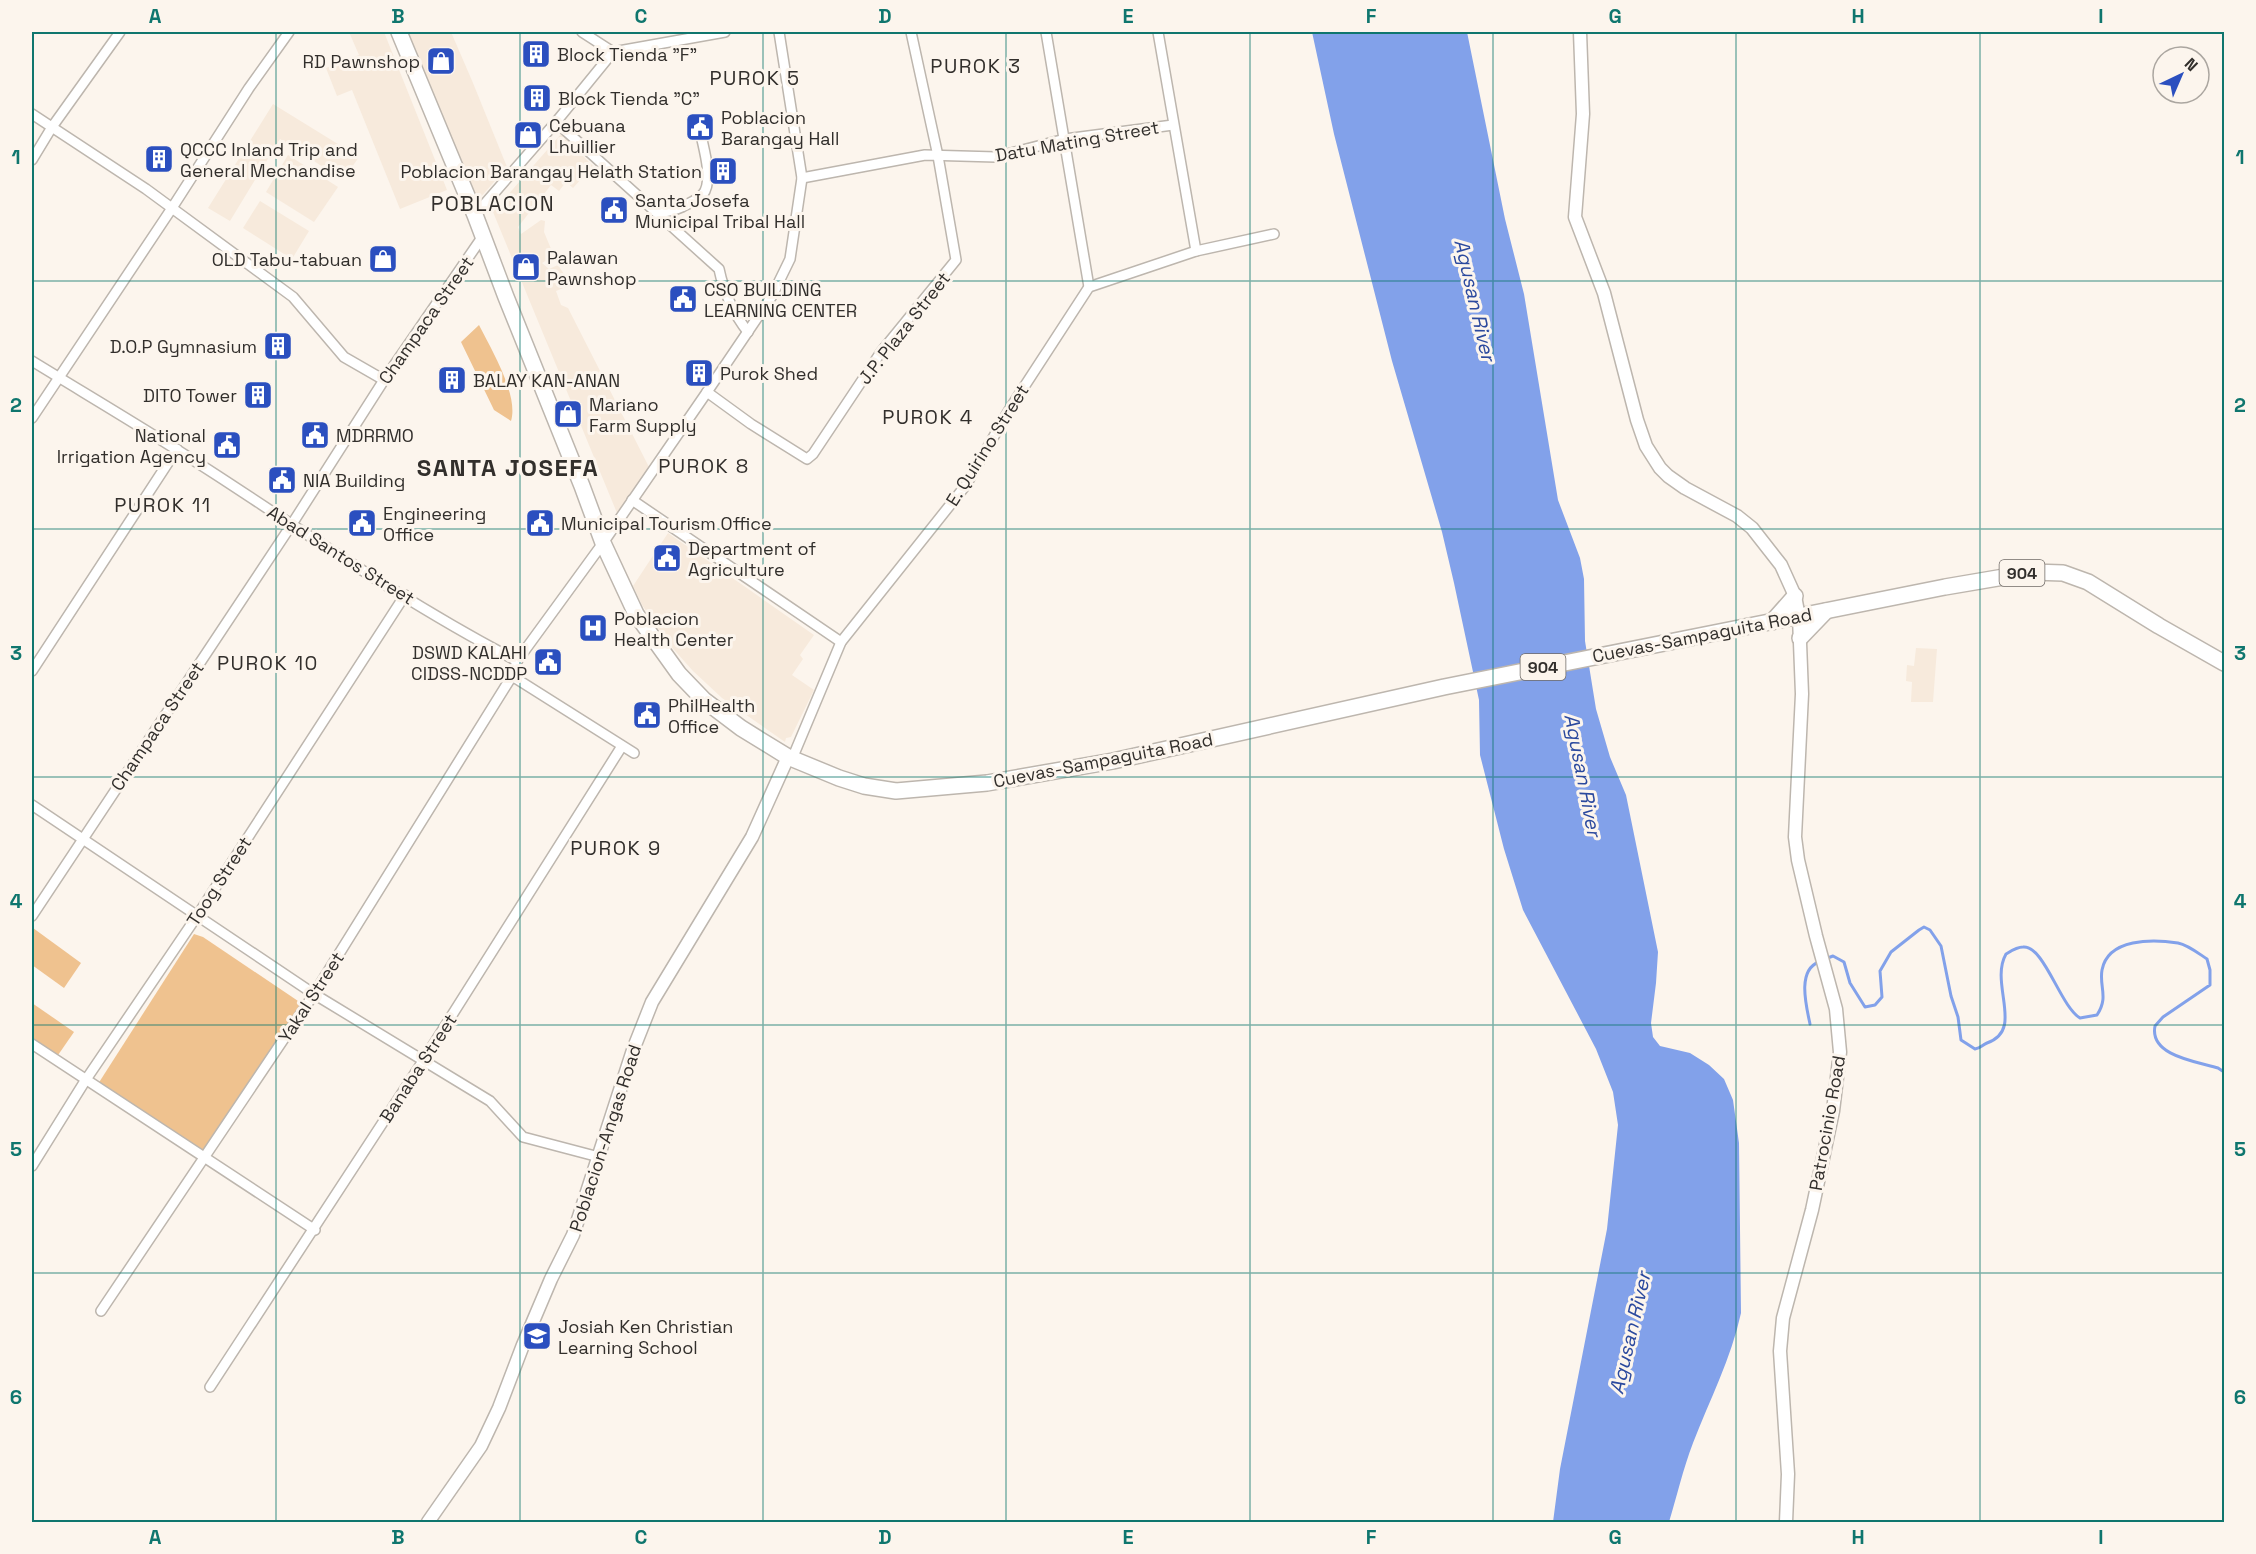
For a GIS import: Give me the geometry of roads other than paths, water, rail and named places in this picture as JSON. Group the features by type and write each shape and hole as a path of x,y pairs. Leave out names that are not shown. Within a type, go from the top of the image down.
{"main road":[{"name":"Cuevas-Sampaguita Road","path":"399,32 475,215 603,543 636,614 679,674 704,700 728,719 790,758 838,778 883,790 896,791 987,783 1113,761 1444,687 1641,647 2004,576 2054,571 2088,582 2224,663"},
{"path":"1795,597 1825,611 1800,638 1773,622 1795,597"}],"street":[{"path":"32,160 52,127 120,32"},
{"path":"32,418 249,88 289,32"},
{"path":"582,32 613,52"},
{"path":"475,215 613,52 725,32"},
{"path":"634,753 512,676 517,661 603,543 772,296 790,259 802,178 779,32"},
{"name":"J.P. Plaza Street","path":"707,392 807,459 813,454 881,352 956,260 938,156 911,32"},
{"path":"1046,32 1089,287 1196,251 1274,234"},
{"path":"1158,32 1196,251"},
{"name":"Patrocinio Road","path":"1580,32 1582,152 1575,217 1604,292 1637,420 1646,446 1668,476 1685,488 1737,516 1752,528 1781,565 1795,597 1799,617 1802,694 1796,837 1798,860 1836,1009 1840,1052 1833,1111 1812,1210 1783,1318 1780,1351 1788,1474 1786,1522"},
{"path":"32,114 172,208 293,297 345,357 384,380"},
{"path":"556,122 719,269 722,285 733,312 748,332"},
{"name":"Datu Mating Street","path":"802,178 909,158 996,157 1065,139 1173,125"},
{"path":"653,210 662,213 676,209 695,201 705,191 707,177 701,135"},
{"name":"Champaca Street","path":"32,916 292,524 384,380 483,236"},
{"name":"E. Quirino Street","path":"790,758 841,642 966,485 1009,410 1089,287"},
{"name":"Abad Santos Street","path":"32,361 177,449 405,595 517,661"},
{"path":"32,670 177,449"},
{"path":"632,500 841,642"},
{"name":"Toog Street","path":"32,1166 86,1080 197,916 405,595"},
{"name":"Yakal Street","path":"101,1311 314,994 512,676"},
{"name":"Banaba Street","path":"210,1388 315,1230 622,746"},
{"name":"Poblacion-Angas Road","path":"428,1522 487,1435 522,1345 573,1235 626,1071 652,1002 752,837 790,758"},
{"path":"32,804 314,994 490,1101 523,1137 599,1157"},
{"path":"32,1044 315,1230"}],"water":[{"name":"Agusan River","path":"1312,32 1467,32 1505,219 1524,294 1558,500 1580,558 1584,579 1585,641 1596,709 1610,757 1626,795 1658,952 1651,1023 1653,1037 1660,1046 1690,1053 1709,1065 1724,1079 1733,1100 1739,1143 1741,1313 1726,1363 1689,1453 1669,1522 1553,1522 1560,1469 1607,1229 1618,1125 1613,1092 1596,1049 1523,910 1504,849 1480,755 1479,700 1454,583 1442,532 1392,361 1334,134"}],"waterway":[{"path":"1825,959 1833,956 1844,962 1850,983 1865,1007 1875,1005 1882,997 1880,971 1891,952 1924,927 1930,930 1941,946 1951,996 1958,1017 1961,1040 1975,1049 1998,1037 2004,1028 2002,966 2006,954 2014,949 2023,947 2031,949 2038,956 2066,1002 2080,1018 2097,1015 2101,1009 2102,970 2106,959 2113,952 2122,946 2145,941 2182,944 2207,959 2210,985 2163,1017 2155,1026 2155,1036 2167,1051 2224,1072"},
{"path":"1810,1024 1805,998 1805,980 1812,966 1819,962"}],"place":[{"name":"Block Tienda \"F\"","path":"536,54"},
{"name":"RD Pawnshop","path":"441,61"},
{"name":"Block Tienda \"C\"","path":"537,98"},
{"name":"Poblacion Barangay Hall","path":"700,127"},
{"name":"Cebuana Lhuillier","path":"528,135"},
{"name":"QCCC Inland Trip and General Mechandise","path":"159,159"},
{"name":"Poblacion Barangay Helath Station","path":"723,171"},
{"name":"Santa Josefa Municipal Tribal Hall","path":"614,210"},
{"name":"OLD Tabu-tabuan","path":"383,259"},
{"name":"Palawan Pawnshop","path":"526,267"},
{"name":"CSO BUILDING LEARNING CENTER","path":"683,299"},
{"name":"D.O.P Gymnasium","path":"278,346"},
{"name":"Purok Shed","path":"699,373"},
{"name":"BALAY KAN-ANAN","path":"452,380"},
{"name":"DITO Tower","path":"258,395"},
{"name":"Mariano Farm Supply","path":"568,414"},
{"name":"MDRRMO","path":"315,435"},
{"name":"National Irrigation Agency","path":"227,445"},
{"name":"NIA Building","path":"282,480"},
{"name":"Engineering Office","path":"362,523"},
{"name":"Municipal Tourism Office","path":"540,523"},
{"name":"Department of Agriculture","path":"667,558"},
{"name":"Poblacion Health Center","path":"593,628"},
{"name":"DSWD KALAHI CIDSS-NCDDP","path":"548,662"},
{"name":"PhilHealth Office","path":"647,715"},
{"name":"Josiah Ken Christian Learning School","path":"537,1336"}],"district":[{"name":"PUROK 3","path":"976,66"},
{"name":"PUROK 5","path":"755,78"},
{"name":"POBLACION","path":"493,203"},
{"name":"PUROK 4","path":"928,417"},
{"name":"PUROK 8","path":"704,466"},
{"name":"SANTA JOSEFA","path":"508,467"},
{"name":"PUROK 11","path":"163,505"},
{"name":"PUROK 10","path":"268,663"},
{"name":"PUROK 9","path":"616,848"}]}
